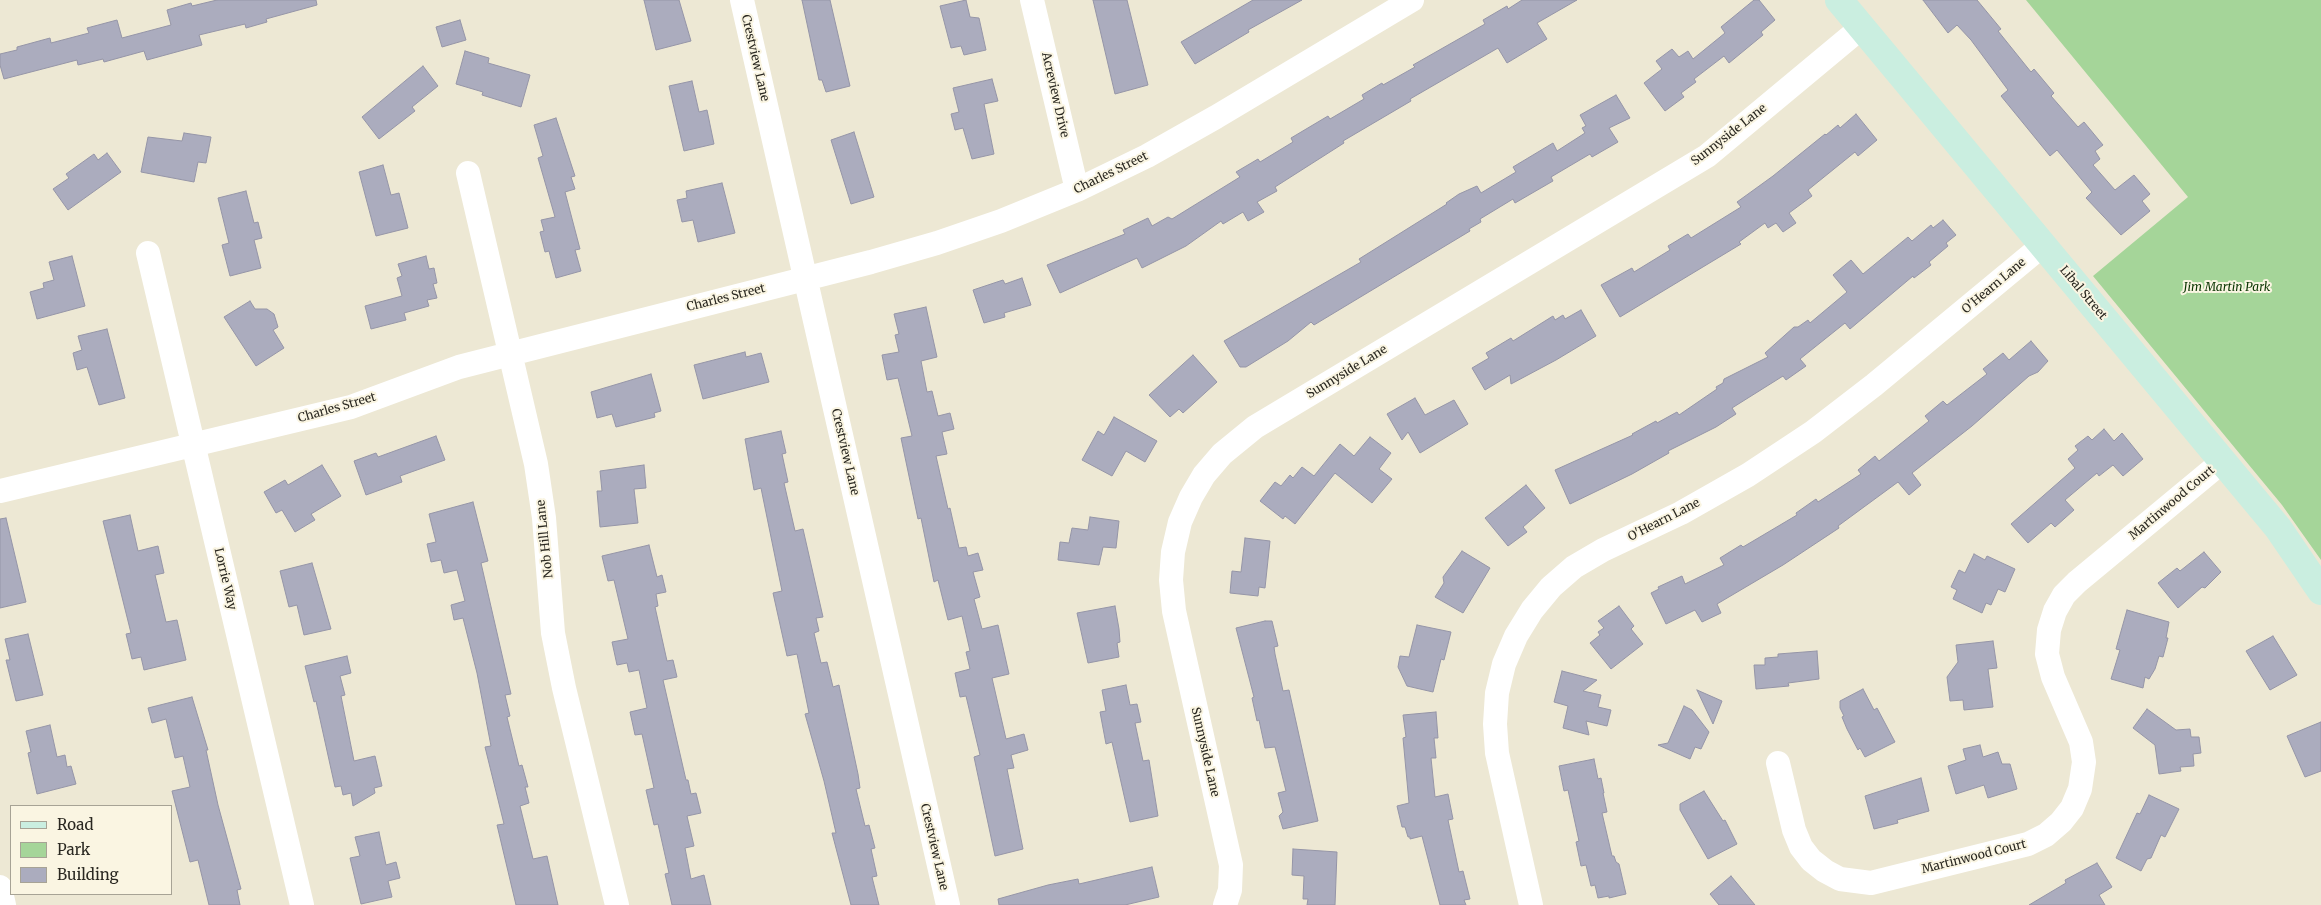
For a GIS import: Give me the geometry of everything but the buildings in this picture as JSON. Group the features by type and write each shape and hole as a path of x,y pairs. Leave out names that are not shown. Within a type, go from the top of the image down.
{"street":[{"name":"Crestview Lane","path":"742,0 948,905"},
{"name":"Acreview Drive","path":"1032,0 1076,190"},
{"name":"Charles Street","path":"0,491 351,407 459,367 805,277 871,262 937,243 1002,221 1076,190 1147,156 1208,122 1412,0"},
{"name":"Libal Street","path":"1839,0 2278,528 2321,591"},
{"name":"Sunnyside Lane","path":"1225,905 1230,890 1231,865 1174,611 1171,580 1173,552 1180,522 1191,497 1204,475 1222,454 1254,428 1707,156 1862,27"},
{"name":"Nob Hill Lane","path":"468,173 536,464 544,518 555,642 617,905"},
{"name":"O'Hearn Lane","path":"1531,905 1497,753 1494,724 1497,693 1504,664 1516,636 1532,610 1551,587 1574,567 1603,550 1681,513 1748,475 1813,432 1874,385 2043,245"},
{"name":"Lorrie Way","path":"148,253 302,905"},
{"name":"Martinwood Court","path":"1778,763 1794,830 1801,847 1818,866 1840,879 1871,883 2028,844 2046,835 2061,822 2072,808 2080,789 2084,762 2081,742 2052,677 2047,654 2049,630 2055,610 2064,595 2077,582 2223,461"},
{"path":"0,887 4,905"}],"green space":[{"name":"Jim Martin Park","path":"2026,0 2321,0 2321,560 2282,505 2093,276 2188,197"}]}
